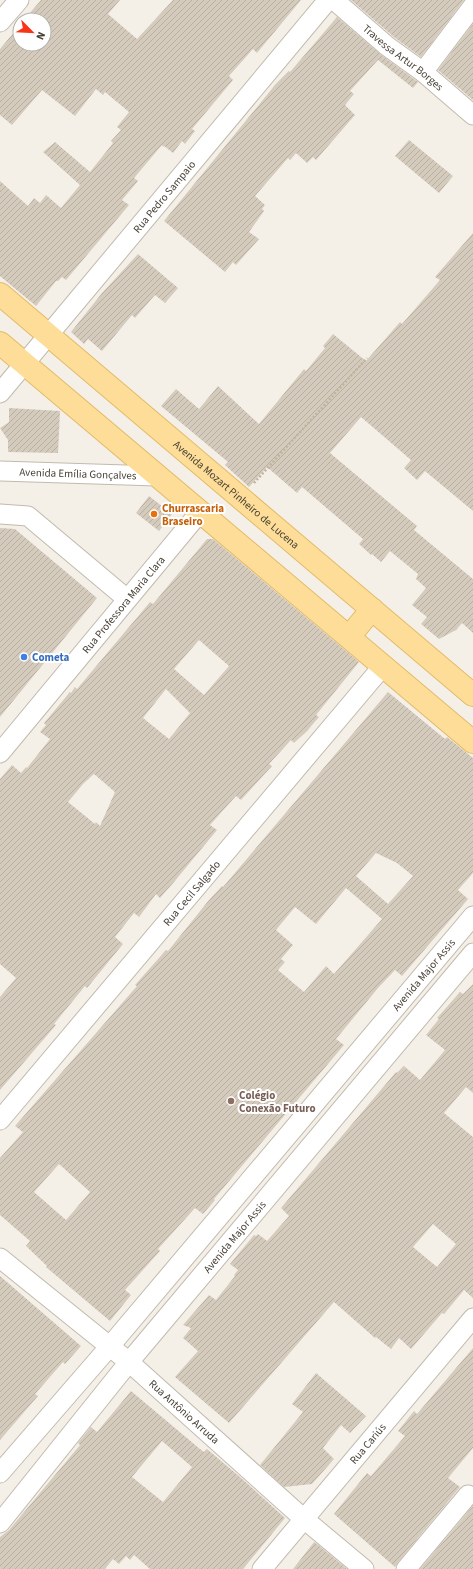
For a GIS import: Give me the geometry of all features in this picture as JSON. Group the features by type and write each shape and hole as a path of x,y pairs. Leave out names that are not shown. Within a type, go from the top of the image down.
{"main road":[{"name":"Avenida Mozart Pinheiro de Lucena","path":"0,294 473,695"},
{"path":"0,343 473,742"},
{"path":"348,637 372,609"}],"street":[{"path":"0,22 19,0"},
{"name":"Rua Pedro Sampaio","path":"0,393 328,0"},
{"name":"Travessa Artur Borges","path":"334,0 387,46 423,72 473,115"},
{"path":"423,72 473,6"},
{"name":"Avenida Emília Gonçalves","path":"0,471 157,476"},
{"name":"Rua Professora Maria Clara","path":"0,753 200,512"},
{"path":"0,514 28,516 128,599"},
{"name":"Rua Cecil Salgado","path":"0,1120 383,666"},
{"name":"Avenida Major Assis","path":"0,1473 110,1346 473,916"},
{"name":"Avenida Major Assis","path":"0,1524 130,1362 473,952"},
{"path":"374,1033 392,1049"},
{"name":"Rua Antônio Arruda","path":"0,1258 130,1362 304,1519 364,1569"},
{"name":"Rua Cariús","path":"262,1569 473,1318"},
{"path":"406,1569 468,1495"}],"path":[{"path":"240,498 367,358"}],"building":[{"path":"41,0 120,0 108,14 137,39 173,0 301,0 257,53 253,49 229,76 233,80 192,129 195,131 185,144 182,141 173,153 162,145 134,178 138,181 122,200 129,205 66,280 62,277 56,281 36,306 0,276 0,181 28,206 34,198 40,203 46,195 61,208 80,185 43,152 55,142 90,172 113,143 111,141 121,130 117,127 129,112 105,92 103,95 96,89 75,116 42,90 12,125 0,115 0,49 12,35 12,52 52,52 52,12 31,12"},
{"path":"351,0 464,0 421,57 394,37"},
{"path":"337,17 380,54 418,82 413,88 378,60 350,91 354,94 345,105 355,115 316,160 313,157 307,163 296,153 290,160 288,158 255,196 265,205 262,209 264,211 249,232 259,239 236,265 233,262 225,272 164,221 275,85 289,71 290,72"},
{"path":"473,24 473,100 438,70"},
{"path":"409,140 453,176 439,193 395,156"},
{"path":"473,233 473,511 425,471 417,480 404,468 411,460 361,417 330,453 417,526 414,530 473,579 473,633 462,623 456,630 439,639 421,624 427,617 412,605 426,588 416,579 418,574 390,551 381,562 372,554 371,555 359,544 363,539 302,487 297,493 267,467 249,487 225,465 228,462 161,406 176,389 199,409 218,386 259,424 304,369 306,371 325,348 323,346 333,334 366,361 400,322 402,324 440,280 435,277"},
{"path":"138,254 178,288 165,303 155,295 135,318 132,315 102,351 88,339 84,344 71,332 102,293"},
{"path":"9,408 60,411 58,453 8,452 8,440 0,428 9,422"},
{"name":"Churrascaria Braseiro","path":"149,496 172,514 159,531 136,513"},
{"name":"Cometa","path":"0,528 15,529 97,598 0,717"},
{"path":"207,539 213,539 359,662 316,715 319,717 307,731 294,743 291,740 269,764 272,766 241,800 236,796 210,825 217,830 160,898 156,894 139,917 134,913 115,937 123,944 87,988 85,986 54,1024 56,1025 0,1090 0,997 16,978 0,964 0,779 12,765 21,773 26,767 27,768 50,739 40,732 46,725 44,723 70,692 71,693 75,687 77,689 150,602 153,604","holes":["199,640 229,666 204,695 174,669","166,689 190,713 169,739 143,718","94,774 115,792 100,826 96,822 95,824 68,802 83,784"]},
{"path":"388,692 445,739 447,737 473,758 473,873 458,890 468,899 402,976 395,970 378,988 336,1039 344,1045 203,1214 195,1208 158,1249 160,1251 125,1290 131,1295 110,1321 46,1267 47,1266 26,1246 30,1241 0,1215 0,1158 23,1132 15,1126 137,986 135,985 166,950 168,951 209,900 222,886 223,887","holes":["376,853 397,863 413,876 388,904 356,876","346,888 382,919 334,974 326,966 304,992 278,970 285,962 281,959 293,945 276,930 295,907 316,924","59,1164 90,1192 66,1220 34,1192"]},
{"path":"473,984 473,1093 466,1087 444,1113 473,1137 473,1298 464,1290 411,1349 399,1338 391,1349 376,1337 375,1338 334,1302 229,1423 175,1377 198,1351 183,1338 191,1328 183,1325 209,1295 216,1300 235,1276 234,1275 238,1270 230,1264 254,1235 256,1236 258,1234 267,1241 289,1216 281,1208 396,1072 397,1073 404,1066 420,1080 445,1050 426,1035 439,1019 437,1018 460,992 463,994","holes":["433,1224 456,1244 437,1267 413,1247"]},
{"path":"0,1276 81,1346 65,1364 63,1362 35,1394 38,1396 0,1440"},
{"path":"473,1348 473,1448 448,1478 460,1487 395,1567 334,1514 367,1473 371,1476 405,1436 398,1431 414,1411 417,1414"},
{"path":"316,1373 366,1416 350,1433 341,1425 323,1448 334,1459 312,1484 284,1487 260,1465 303,1412 292,1404"},
{"path":"131,1391 200,1449 204,1452 207,1449 285,1518 243,1569 150,1569 134,1555 130,1560 126,1556 119,1564 113,1559 105,1569 0,1569 0,1537 9,1530 80,1445 78,1443 91,1427 97,1432","holes":["162,1441 192,1467 163,1502 132,1477"]},
{"path":"473,1506 473,1569 420,1569"},
{"path":"314,1542 317,1544 347,1569 293,1569"}],"place":[{"name":"Churrascaria Braseiro","path":"154,514"},
{"name":"Cometa","path":"24,657"},
{"name":"Colégio Conexão Futuro","path":"231,1101"}]}
